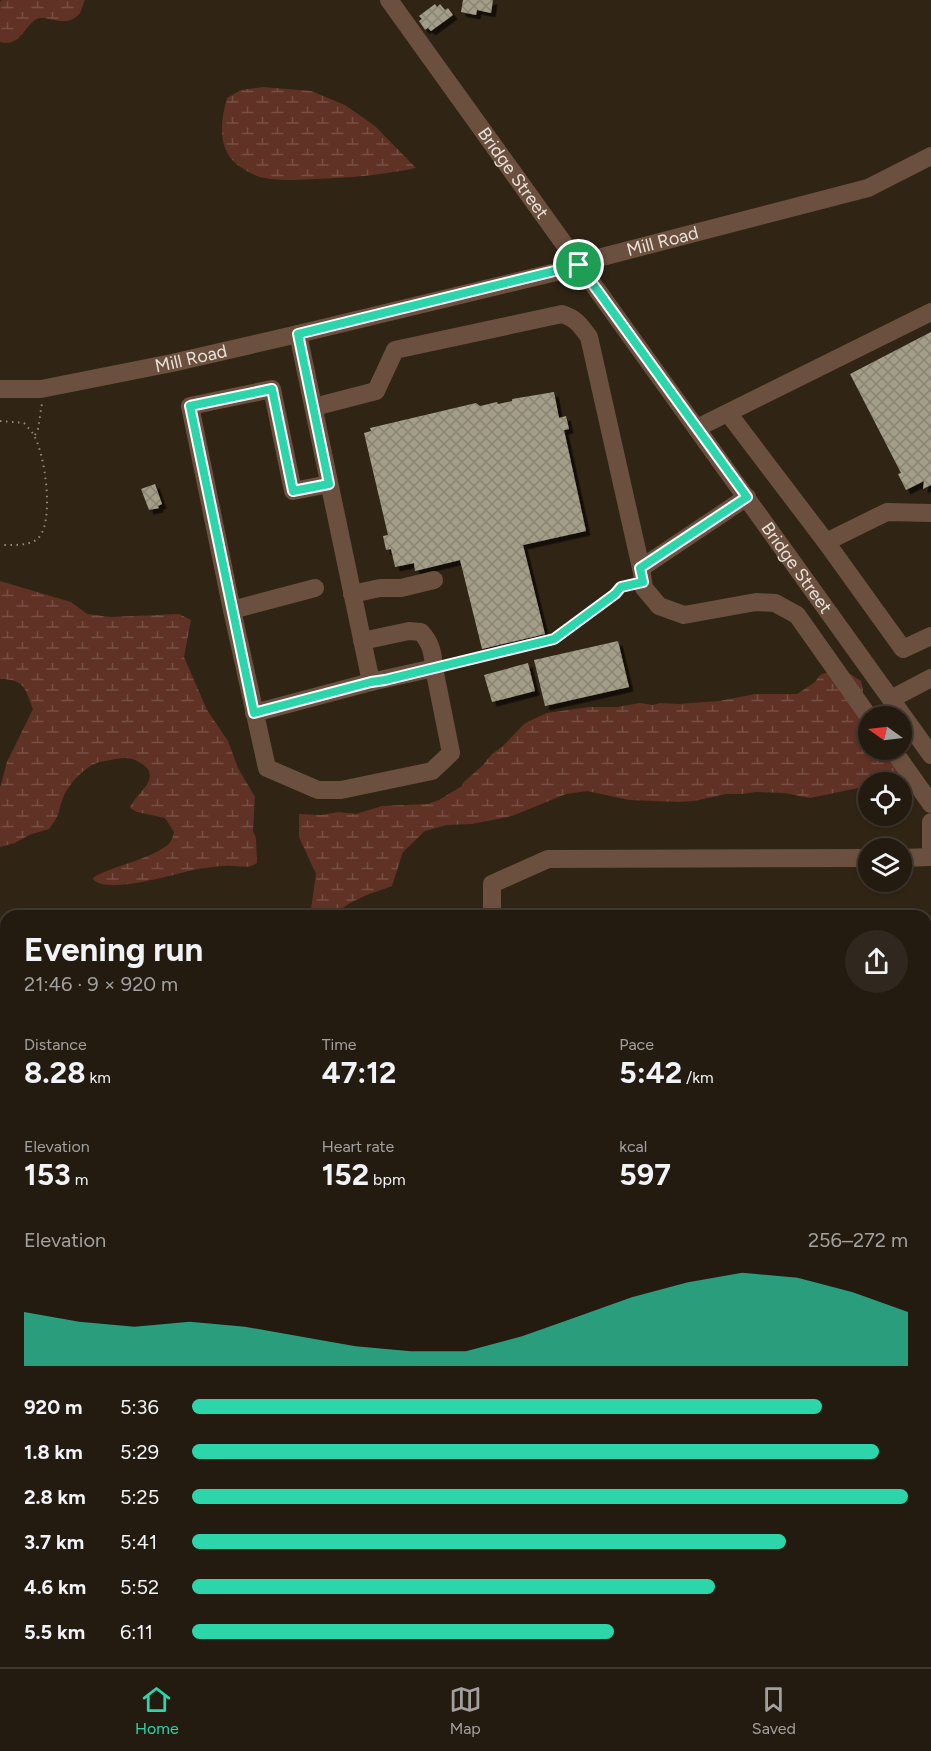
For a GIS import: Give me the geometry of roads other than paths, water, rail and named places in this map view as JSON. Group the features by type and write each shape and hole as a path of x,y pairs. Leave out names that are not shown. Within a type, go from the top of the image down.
{"street":[{"name":"Bridge Street","path":"389,0 931,754"},
{"name":"Mill Road","path":"0,389 41,389 172,363 579,265 868,188 931,156"},
{"path":"697,428 931,312"},
{"path":"314,407 376,392 395,350 553,315 562,314 572,317 589,337 644,588 659,606 684,615 756,602 775,603 797,615 861,706"},
{"path":"298,334 371,682"},
{"path":"329,484 293,491 272,389 190,406 267,768 318,790 341,790 432,771 452,753 429,641 421,632 408,632 362,641"},
{"path":"728,413 826,542 903,649 931,636"},
{"path":"642,575 747,497"},
{"path":"826,542 887,512 931,513"},
{"path":"352,594 380,588 401,588 434,580"},
{"path":"232,610 315,588"},
{"path":"254,713 434,668"},
{"path":"891,699 931,678"},
{"path":"900,760 931,804"},
{"path":"931,822 931,848"},
{"path":"492,910 492,884 548,859 858,858"},
{"path":"912,858 931,858"}]}
